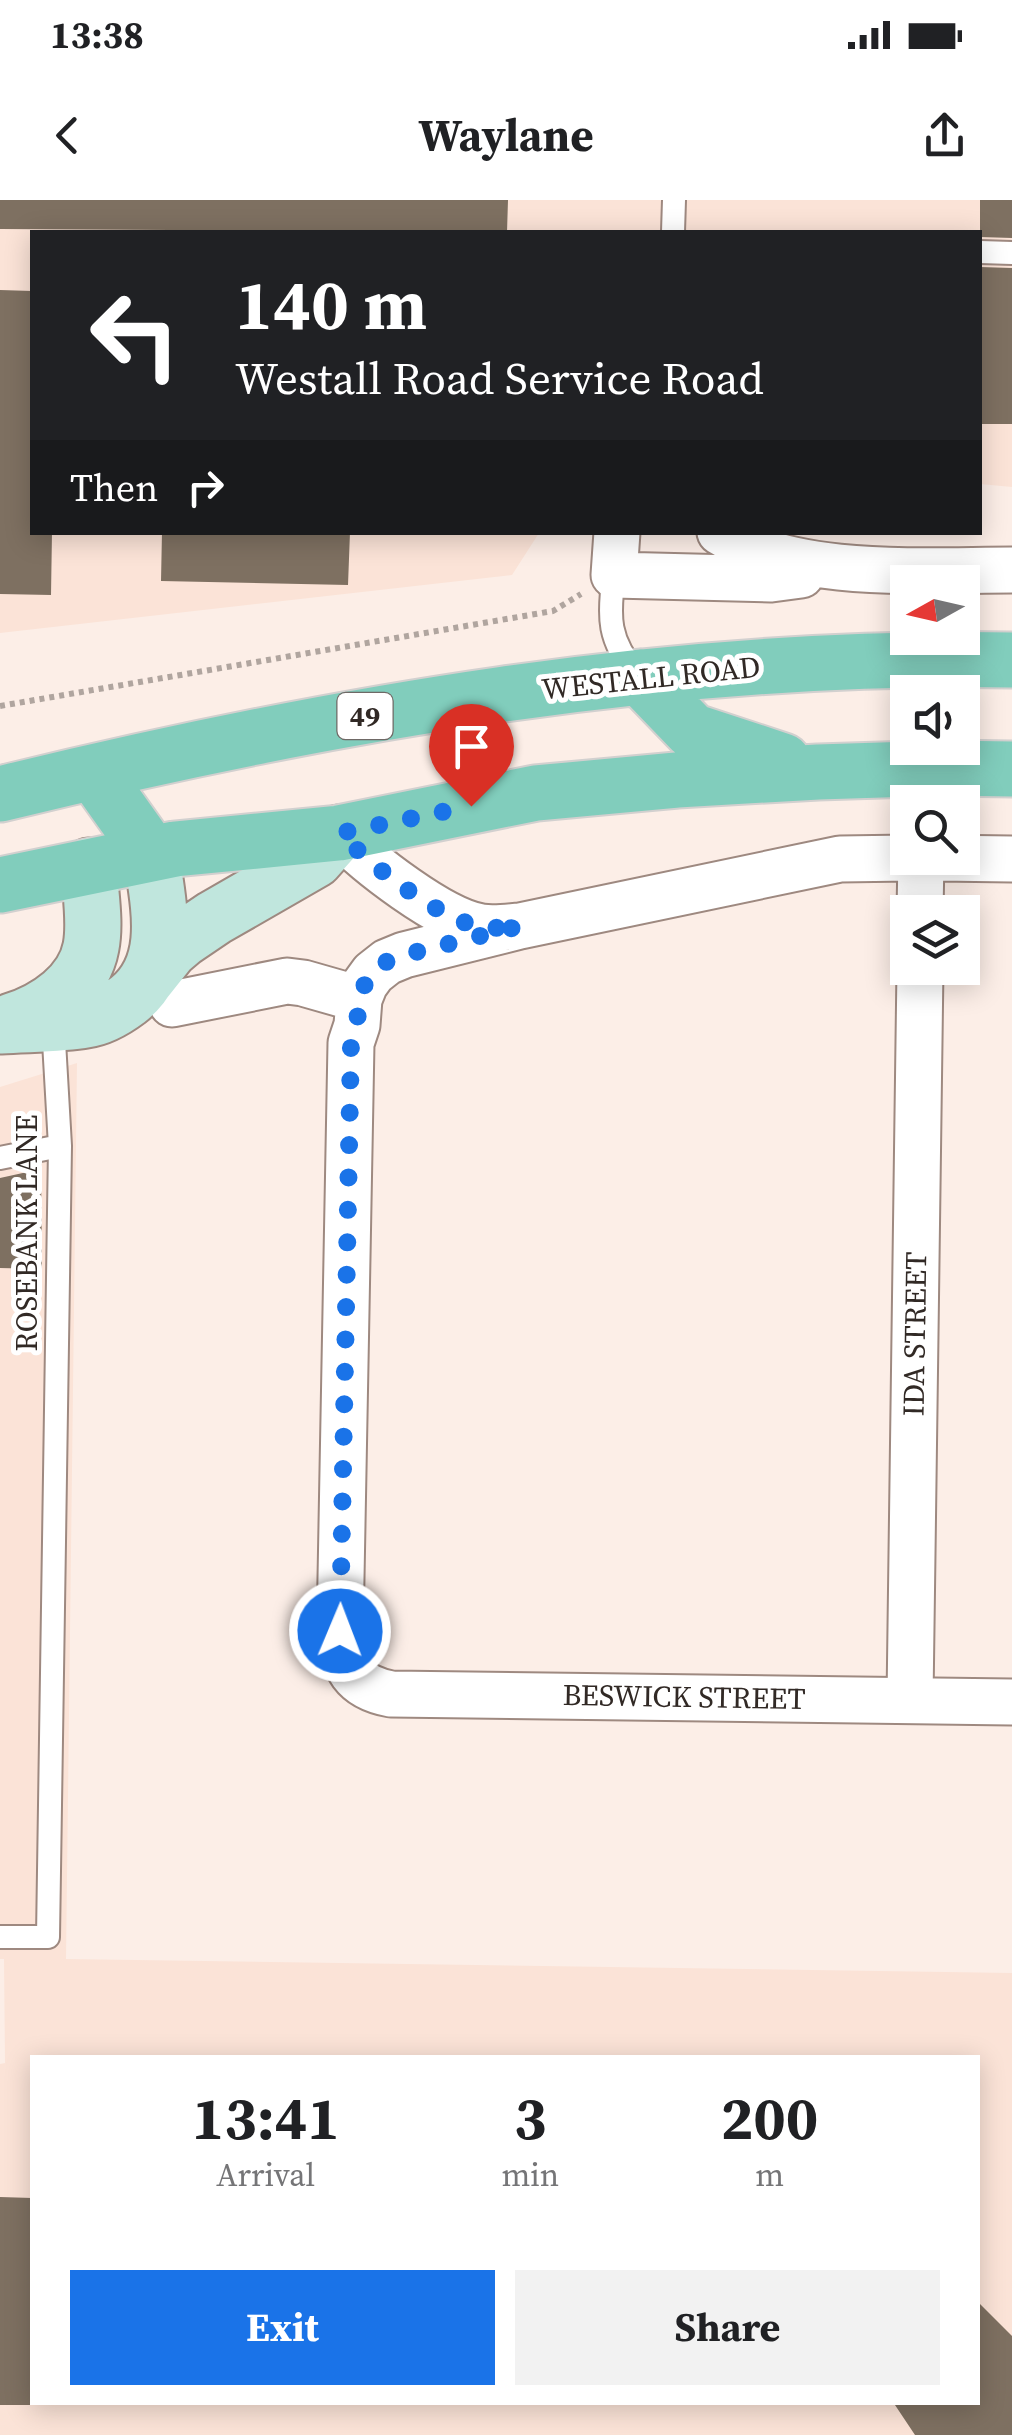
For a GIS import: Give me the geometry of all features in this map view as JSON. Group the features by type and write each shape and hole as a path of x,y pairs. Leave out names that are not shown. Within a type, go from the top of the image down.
{"main road":[{"name":"WESTALL ROAD","path":"0,794 386,713 515,692 640,676 890,653"},
{"name":"WESTALL ROAD","path":"976,655 1010,661"},
{"path":"640,676 692,732 818,772"},
{"path":"0,885 189,847 340,833 536,792 818,772 1012,769"},
{"path":"94,773 150,853"},
{"path":"89,866 94,773"}],"street":[{"path":"726,535 759,551 827,568 890,573"},
{"path":"616,554 771,579 827,568"},
{"path":"980,573 1012,570"},
{"path":"160,992 170,950 182,939 315,860 340,833 382,871 449,916 480,927 520,926"},
{"path":"150,853 160,932 155,961 160,992"},
{"path":"0,1026 84,1021 132,998 160,992 287,982 302,983 358,1012 373,973 395,958 520,926 840,860 890,859"},
{"path":"980,859 1012,859"},
{"path":"0,1026 53,1002 82,970 92,940 89,866"},
{"name":"IDA STREET","path":"910,1700 920,985"},
{"name":"BESWICK STREET","path":"358,1012 351,1043 340,1631 344,1658 359,1682 391,1694 1012,1702"}],"lane":[{"path":"673,230 674,200"},
{"path":"982,252 1012,253"},
{"path":"616,554 611,628 620,652 640,676"},
{"name":"ROSEBANK LANE","path":"0,1937 48,1937 60,1146 54,1022"},
{"path":"0,1158 60,1146"}],"path":[{"path":"0,706 553,611 616,554"}],"shaded area":[{"path":"0,200 1012,200 1012,487 982,484 982,230 30,230 30,535 538,535 512,575 0,633"},
{"path":"77,1063 66,1959 1012,1973 1012,2435 0,2435 0,2064 5,2063 4,1959 0,1959 0,1087"}],"building":[{"path":"0,200 508,200 507,230 0,229"},
{"path":"980,200 1012,200 1012,238 982,237"},
{"path":"982,267 1012,268 1012,424 982,424"},
{"path":"0,290 30,291 30,535 52,535 51,595 0,594"},
{"path":"162,535 350,535 348,585 161,581"},
{"path":"41,1169 42,1269 0,1268 0,1178"},
{"path":"0,2197 30,2198 30,2405 0,2405"},
{"path":"980,2304 1012,2336 1012,2435 915,2435 895,2405 980,2405"}],"route":[{"path":"340,1631 351,1043 359,999 373,973 386,962 520,926 480,927 449,916 382,871 340,833 471,806"}]}
